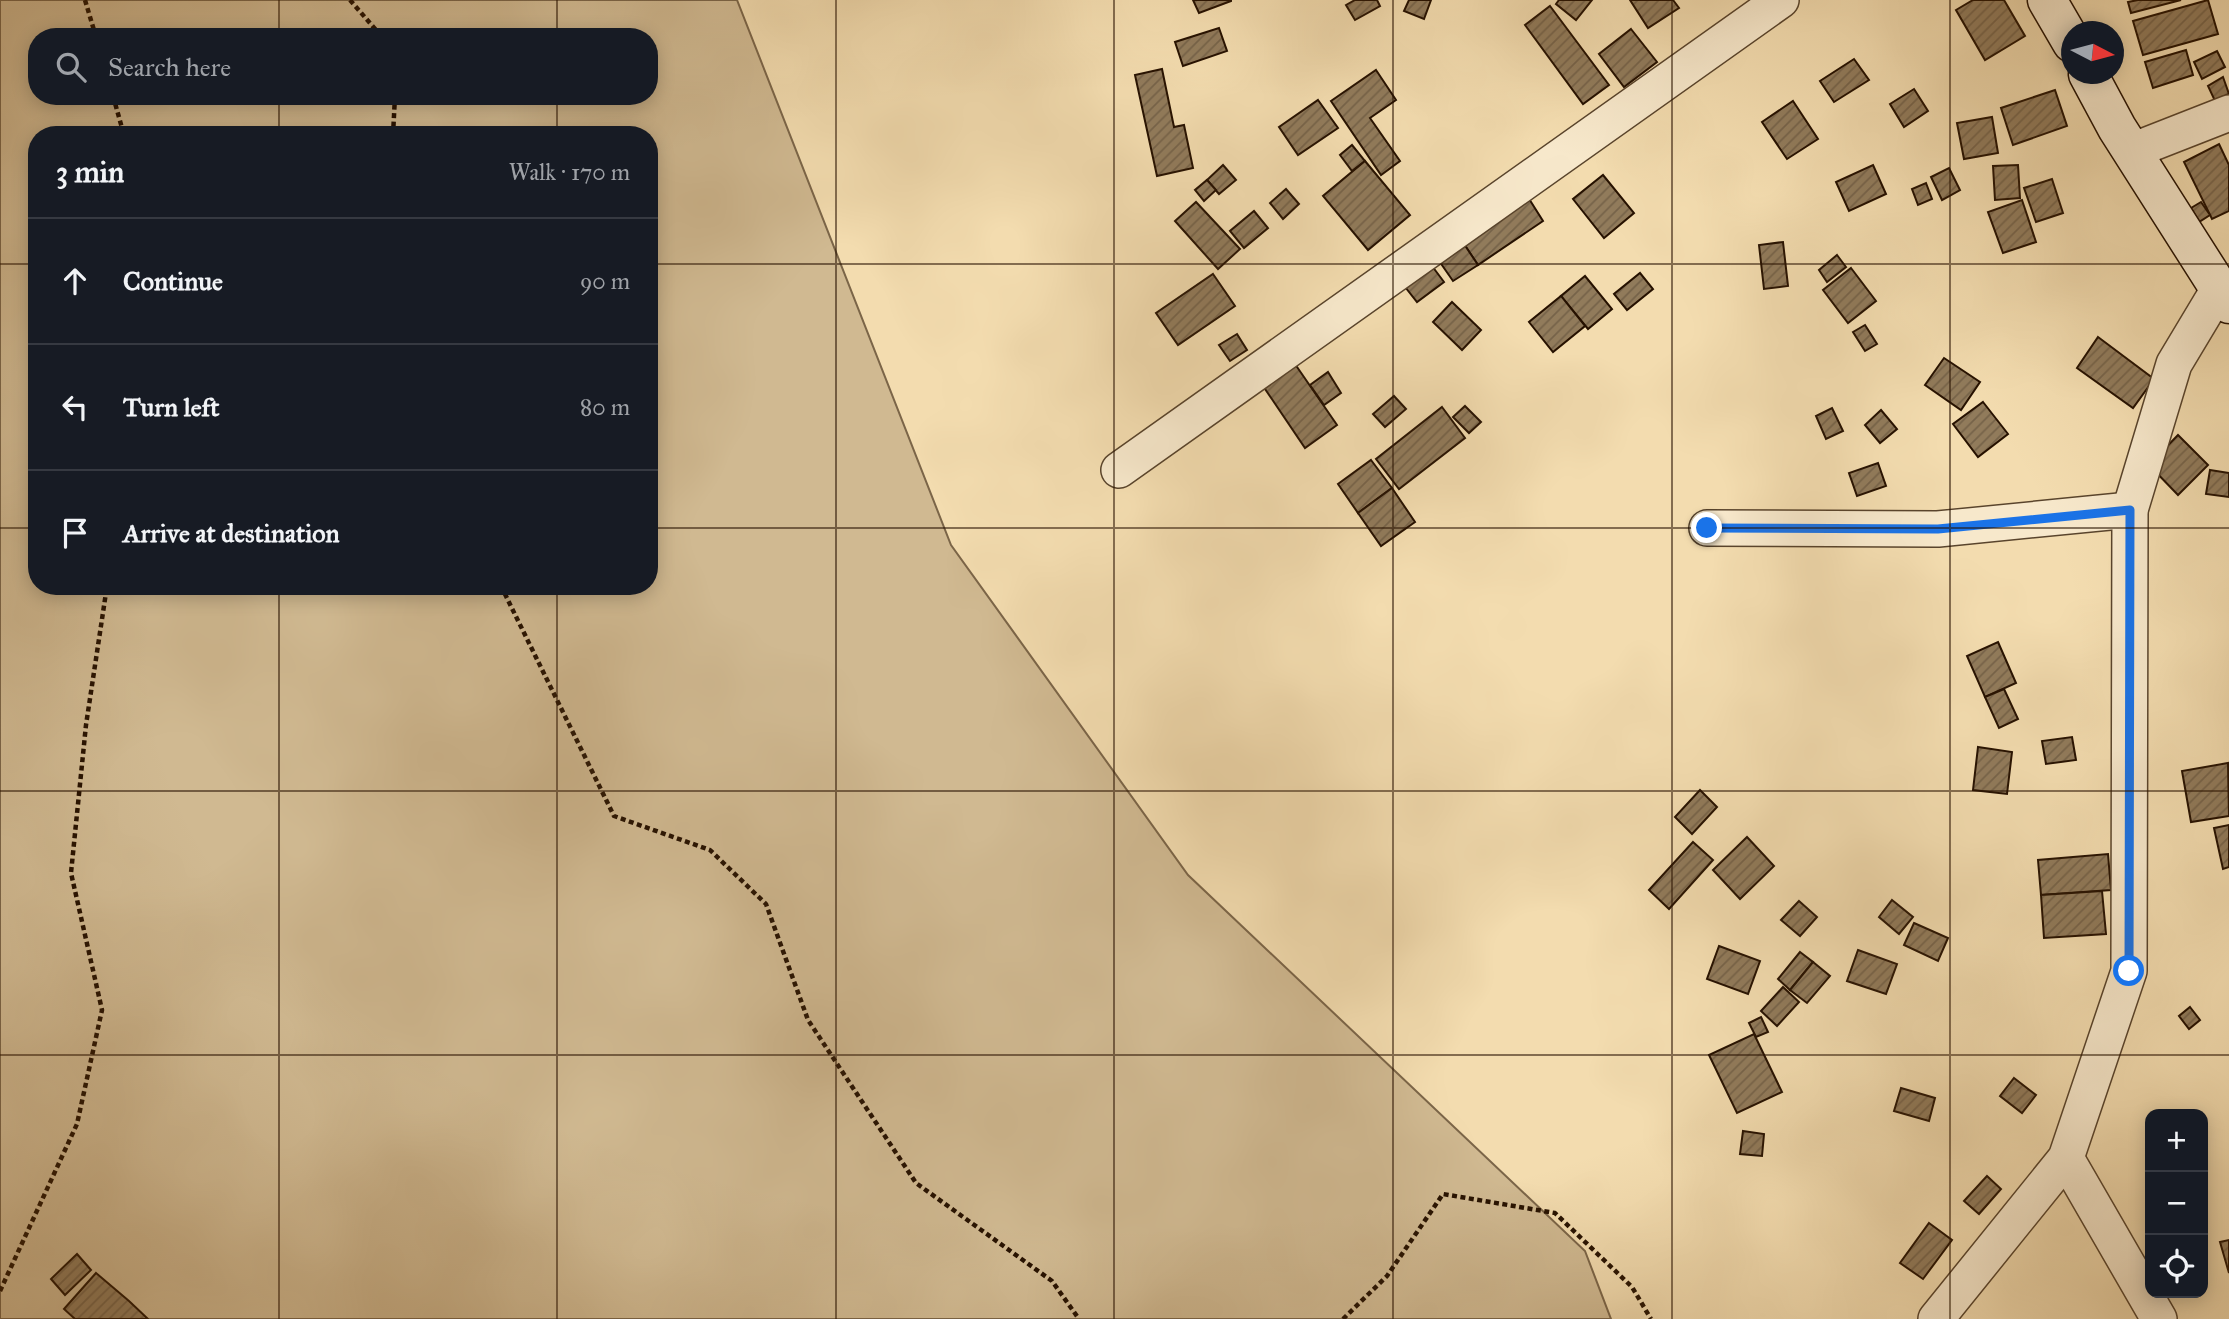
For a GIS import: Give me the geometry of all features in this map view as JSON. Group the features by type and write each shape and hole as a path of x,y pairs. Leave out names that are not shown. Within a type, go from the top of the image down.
{"street":[{"path":"1119,470 1782,0"},
{"path":"2047,0 2061,25"},
{"path":"1936,1319 2066,1158 2129,971 2130,510 2174,364 2224,297 2094,84"},
{"path":"2132,150 2229,114"},
{"path":"1707,528 1938,529 2130,510"},
{"path":"2066,1158 2159,1319"}],"path":[{"path":"85,0 93,28"},
{"path":"350,0 374,28"},
{"path":"116,105 121,126"},
{"path":"393,126 395,105"},
{"path":"0,1291 77,1124 102,1010 71,873 86,726 106,595"},
{"path":"505,595 614,816 710,850 766,905 808,1020 916,1183 1052,1280 1079,1319"},
{"path":"1343,1319 1387,1276 1443,1194 1555,1213 1632,1287 1651,1319"}],"shaded area":[{"path":"0,0 737,0 951,545 1188,875 1585,1251 1611,1319 0,1319"}],"building":[{"path":"1193,0 1231,0 1231,1 1199,13"},
{"path":"1355,0 1377,0 1380,6 1355,20 1346,5"},
{"path":"1409,0 1431,0 1424,19 1404,11"},
{"path":"1559,0 1592,0 1576,20 1556,4"},
{"path":"1630,0 1673,0 1679,8 1648,28"},
{"path":"1973,0 2004,0 2025,36 1985,60 1956,10"},
{"path":"2181,0 2131,13 2128,2"},
{"path":"2208,0 2218,34 2143,55 2133,21"},
{"path":"1550,6 1609,85 1583,104 1525,25"},
{"path":"1219,28 1227,51 1183,66 1175,42"},
{"path":"1631,29 1657,62 1624,87 1599,54"},
{"path":"2186,50 2193,75 2153,88 2145,62"},
{"path":"2217,51 2225,67 2202,79 2194,62"},
{"path":"1854,59 1869,80 1834,102 1820,81"},
{"path":"1162,69 1174,127 1184,125 1193,168 1157,176 1135,75"},
{"path":"1376,70 1396,100 1370,118 1400,161 1381,175 1331,101"},
{"path":"2223,77 2229,94 2215,101 2208,86"},
{"path":"1914,89 1928,111 1904,127 1890,104"},
{"path":"2055,90 2067,126 2013,145 2001,108"},
{"path":"1318,100 1338,128 1298,155 1279,127"},
{"path":"1793,101 1818,139 1787,159 1762,122"},
{"path":"1992,117 1998,153 1964,159 1957,123"},
{"path":"2219,144 2229,165 2229,211 2212,219 2184,162"},
{"path":"1352,145 1365,161 1352,171 1340,155"},
{"path":"1365,161 1410,215 1368,250 1323,196"},
{"path":"1223,165 1236,180 1219,194 1207,180"},
{"path":"1873,165 1886,194 1849,211 1836,182"},
{"path":"2018,165 2020,198 1995,200 1993,166"},
{"path":"1949,168 1960,190 1942,200 1931,177"},
{"path":"1603,175 1634,213 1604,238 1573,199"},
{"path":"2052,179 2063,213 2036,222 2024,188"},
{"path":"1207,180 1216,190 1204,201 1195,190"},
{"path":"1926,183 1932,199 1918,205 1912,189"},
{"path":"1286,189 1299,204 1283,219 1270,203"},
{"path":"1526,194 1543,221 1478,265 1460,238"},
{"path":"2022,200 2036,242 2003,253 1988,212"},
{"path":"1196,202 1240,249 1218,269 1175,221"},
{"path":"2201,202 2210,215 2199,222 2191,208"},
{"path":"1254,211 1268,228 1244,248 1230,231"},
{"path":"1460,238 1478,265 1453,281 1435,255"},
{"path":"1783,242 1788,286 1764,289 1759,245"},
{"path":"1837,255 1846,267 1827,282 1819,270"},
{"path":"1429,262 1444,282 1417,302 1402,283"},
{"path":"1851,268 1876,301 1848,323 1823,290"},
{"path":"1640,273 1653,289 1627,310 1614,294"},
{"path":"1213,274 1235,306 1178,345 1156,313"},
{"path":"1585,276 1612,309 1588,329 1561,296"},
{"path":"1561,296 1585,326 1553,352 1529,322"},
{"path":"1452,302 1481,330 1462,350 1433,322"},
{"path":"1865,325 1877,344 1865,351 1853,332"},
{"path":"1237,334 1247,350 1230,361 1219,345"},
{"path":"2098,337 2154,379 2133,408 2077,368"},
{"path":"1944,358 1980,382 1961,410 1925,385"},
{"path":"1295,364 1337,425 1305,448 1263,386"},
{"path":"1328,372 1341,393 1324,405 1310,385"},
{"path":"1394,396 1406,409 1385,427 1373,414"},
{"path":"1983,402 2008,434 1978,457 1953,424"},
{"path":"1465,406 1481,422 1469,433 1453,417"},
{"path":"1442,407 1465,438 1399,489 1376,459"},
{"path":"1832,408 1843,431 1826,439 1816,416"},
{"path":"1881,410 1897,429 1880,443 1865,425"},
{"path":"2178,435 2208,465 2178,495 2149,465"},
{"path":"1371,460 1392,488 1358,513 1338,484"},
{"path":"1878,463 1886,486 1857,496 1849,473"},
{"path":"2210,470 2229,473 2229,497 2206,494"},
{"path":"1392,488 1415,522 1381,546 1358,513"},
{"path":"1998,642 2016,683 1985,697 1967,656"},
{"path":"2004,689 2018,719 1999,728 1985,697"},
{"path":"2072,737 2076,760 2046,764 2042,741"},
{"path":"1978,747 2012,752 2007,794 1973,790"},
{"path":"2228,763 2229,816 2191,822 2182,771"},
{"path":"1700,790 1717,807 1692,834 1675,817"},
{"path":"2229,825 2229,867 2223,869 2214,828"},
{"path":"1747,837 1774,866 1740,899 1713,870"},
{"path":"1693,842 1713,860 1669,909 1649,890"},
{"path":"2108,854 2111,890 2041,895 2038,860"},
{"path":"2102,891 2106,934 2044,938 2041,895"},
{"path":"1892,900 1913,917 1899,934 1879,917"},
{"path":"1799,901 1817,917 1800,936 1781,920"},
{"path":"1914,923 1948,938 1938,961 1904,945"},
{"path":"1719,946 1760,961 1748,994 1707,979"},
{"path":"1858,950 1897,964 1886,994 1847,981"},
{"path":"1800,952 1813,962 1790,990 1778,979"},
{"path":"1813,962 1830,976 1807,1003 1790,990"},
{"path":"1783,987 1799,1002 1777,1026 1761,1011"},
{"path":"2190,1007 2200,1020 2189,1029 2179,1016"},
{"path":"1761,1017 1768,1032 1756,1037 1749,1023"},
{"path":"1754,1034 1782,1092 1737,1113 1709,1055"},
{"path":"2014,1078 2036,1095 2022,1113 2000,1096"},
{"path":"1901,1088 1935,1098 1929,1121 1894,1111"},
{"path":"1743,1131 1764,1134 1762,1156 1740,1154"},
{"path":"1987,1176 2001,1189 1979,1214 1964,1201"},
{"path":"1929,1223 1952,1240 1923,1279 1900,1263"},
{"path":"2229,1240 2229,1273 2220,1242"},
{"path":"77,1254 91,1270 65,1295 51,1279"},
{"path":"96,1273 148,1319 75,1319 64,1309"}],"route":[{"path":"1707,528 1938,529 2130,510 2129,971"}]}
